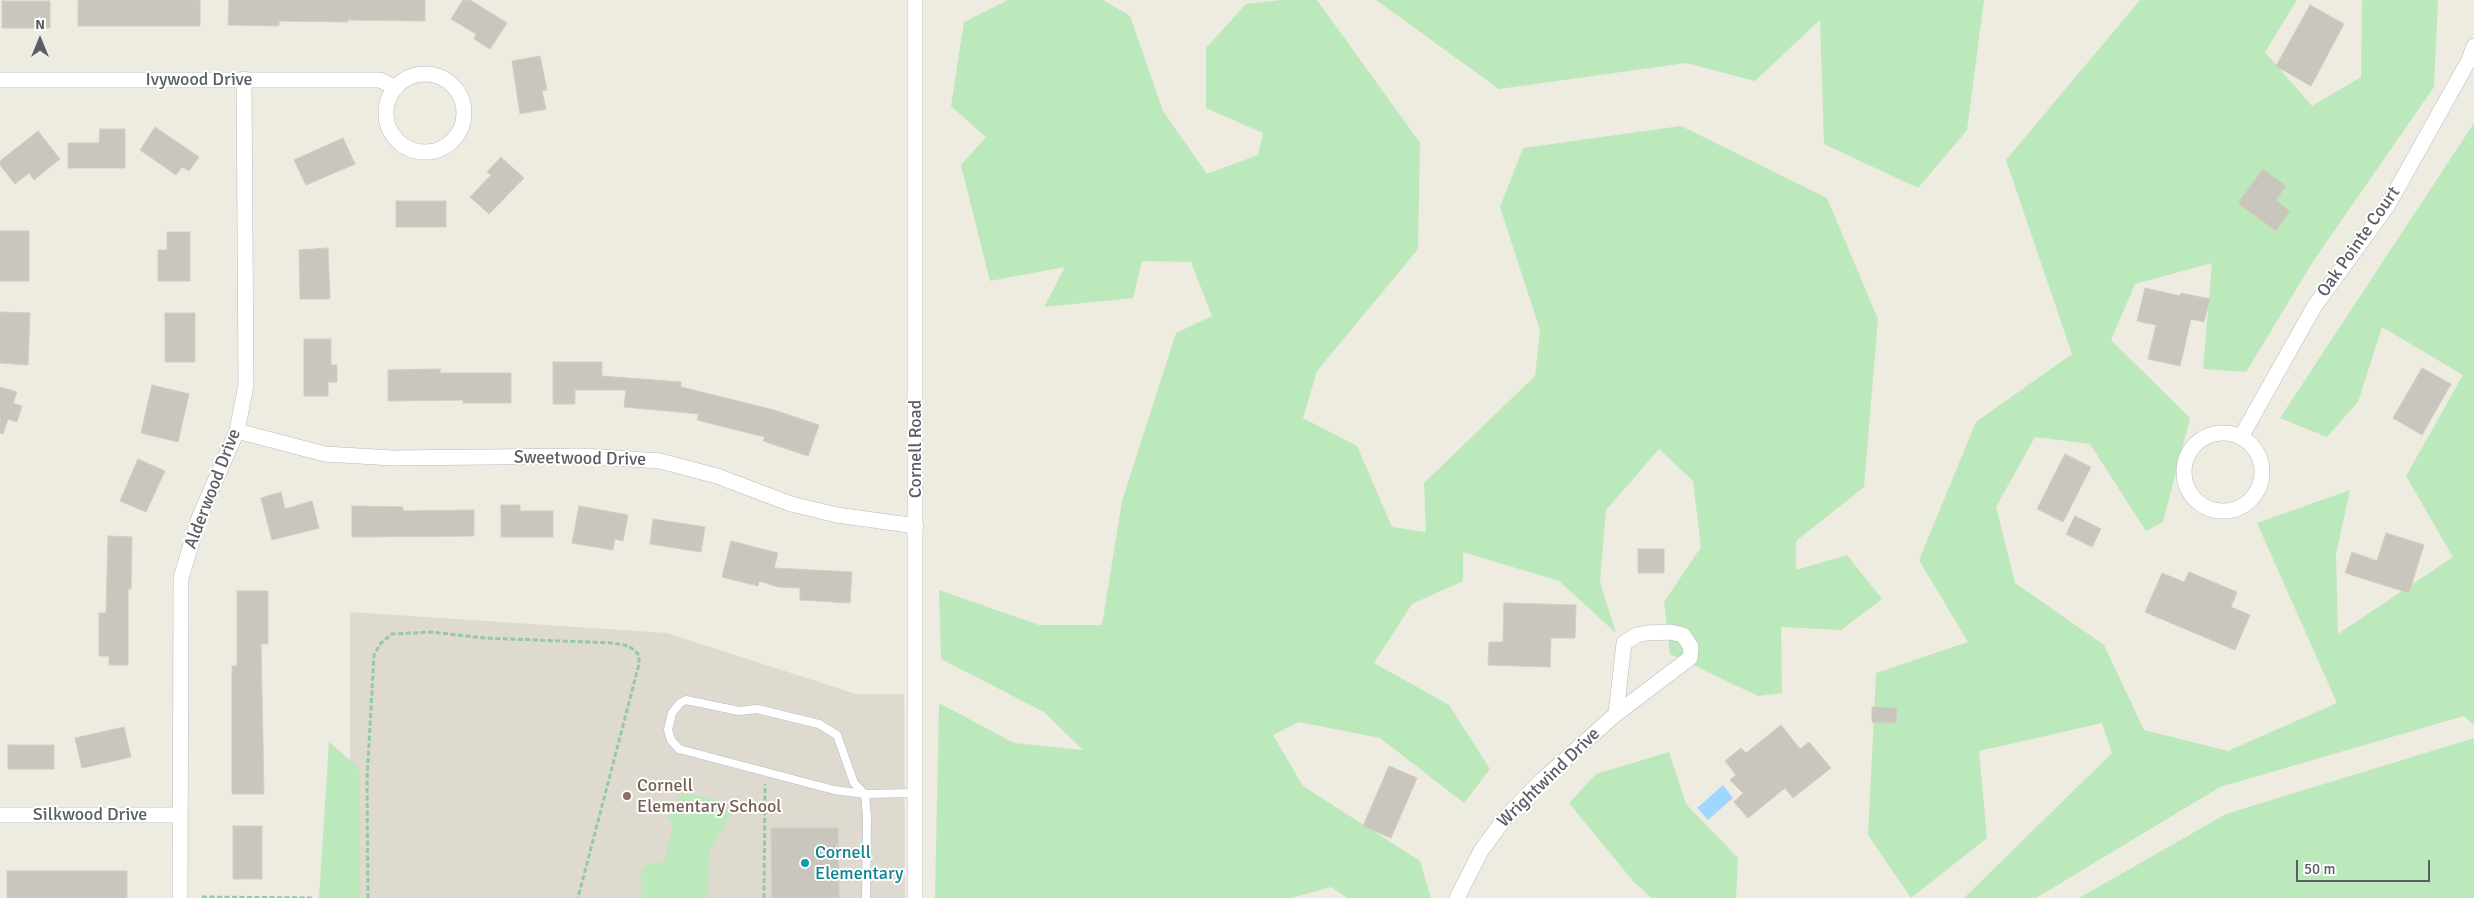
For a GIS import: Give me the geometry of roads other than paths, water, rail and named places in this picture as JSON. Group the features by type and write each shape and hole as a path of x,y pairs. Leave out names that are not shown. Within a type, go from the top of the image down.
{"street":[{"name":"Cornell Road","path":"915,0 915,898"},
{"name":"Oak Pointe Court","path":"2241,437 2314,307 2388,205 2469,60 2474,46"},
{"path":"422,74 442,78 450,84 459,96 464,110 460,130 455,138 438,150 428,152 418,151 400,142 393,135 386,116 387,106 396,88 403,81 422,74"},
{"name":"Alderwood Drive","path":"180,898 181,578 199,518 237,431 246,385 244,79"},
{"name":"Ivywood Drive","path":"0,80 380,80 396,88"},
{"name":"Sweetwood Drive","path":"237,431 325,454 393,458 583,456 660,461 717,476 790,504 836,515 916,526"},
{"path":"2225,432 2241,437 2252,445 2258,453 2262,468 2261,484 2257,493 2242,507 2222,511 2211,509 2198,502 2188,490 2184,475 2186,460 2197,442 2205,437 2225,432"},
{"name":"Wrightwind Drive","path":"1457,898 1481,851 1504,818 1541,781 1616,714 1690,658 1691,647 1683,635 1670,632 1647,633 1637,635 1624,644 1616,714"},
{"name":"Silkwood Drive","path":"0,815 180,815"}],"lane":[{"path":"866,898 867,816 865,794 854,783 837,735 819,724 757,708 739,711 695,700 680,702 672,713 668,730 671,740 679,749 834,790 865,794 915,793"}],"water":[{"path":"1723,785 1733,798 1708,820 1697,808"}],"place":[{"name":"Cornell Elementary School","path":"627,796"},
{"name":"Cornell Elementary","path":"805,863"}]}
